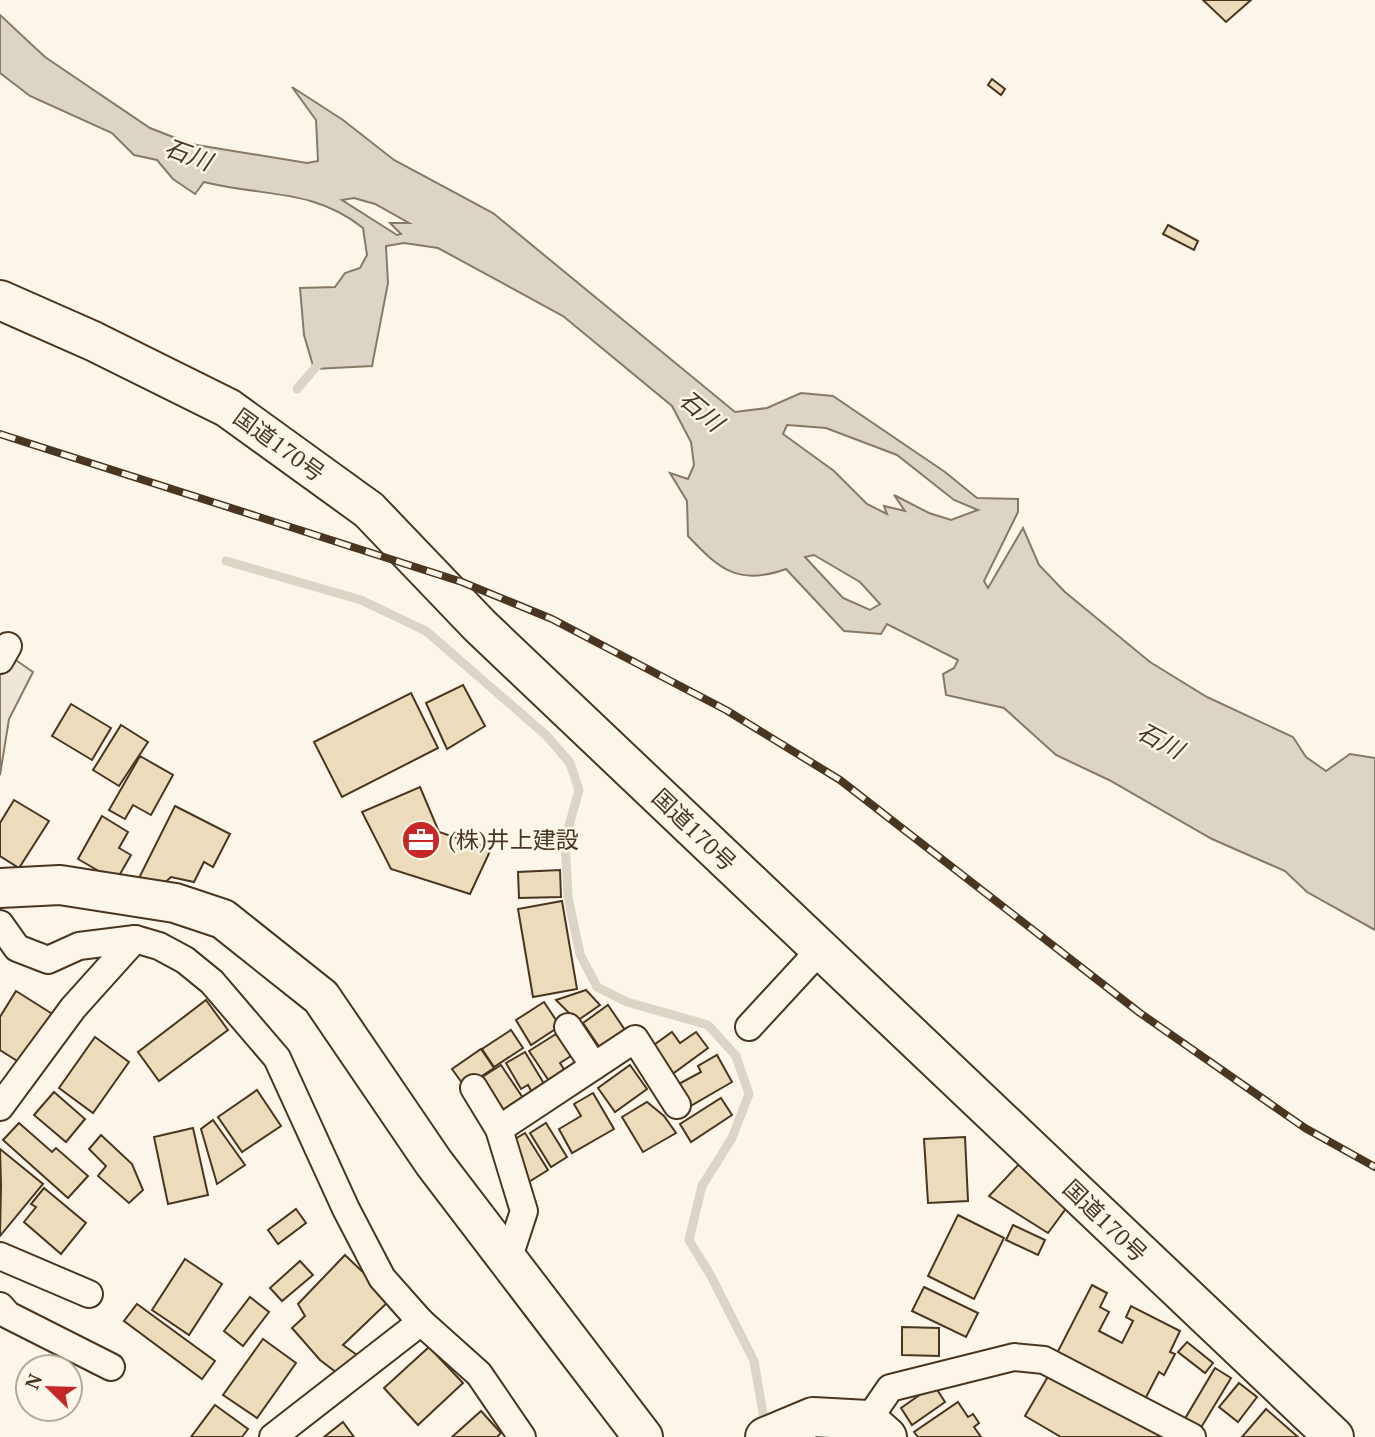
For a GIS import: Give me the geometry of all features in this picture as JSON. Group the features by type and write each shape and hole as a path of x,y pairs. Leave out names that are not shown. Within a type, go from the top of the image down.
{"main road":[{"name":"国道170号","path":"0,300 93,341 228,408 369,510 480,626 1334,1437"},
{"path":"0,888 60,885 175,903 223,919 321,997 434,1163 643,1437"},
{"path":"775,1433 813,1417 878,1428"}],"street":[{"path":"0,923 17,948 48,960 79,946 135,939 159,946 186,960 212,982 277,1058 346,1209 382,1278 421,1322 479,1374 522,1437"},
{"path":"0,1107 73,1008 135,939"},
{"path":"750,1027 820,950"},
{"path":"568,1027 594,1066"},
{"path":"499,1129 635,1039 677,1105"},
{"path":"474,1088 499,1129 524,1211 508,1260"},
{"path":"0,1257 89,1294"},
{"path":"0,1306 8,1315 111,1367"},
{"path":"273,1437 421,1322"},
{"path":"878,1428 890,1388 1014,1357 1044,1360 1192,1437"}],"shaded area":[{"path":"7,654 33,672 9,719 0,775 0,665"}],"water":[{"name":"石川","path":"0,15 45,57 150,128 191,144 307,163 318,161 316,120 292,87 343,120 394,160 493,213 735,412 767,408 801,393 833,396 945,472 977,498 1018,499 1018,512 984,581 988,588 1023,528 1039,565 1065,592 1150,662 1207,697 1293,737 1306,757 1326,771 1350,754 1375,758 1375,930 1307,892 1285,871 1212,839 1109,780 1056,755 1004,708 946,695 943,674 954,668 958,660 887,624 881,634 844,631 786,569 770,574 743,575 731,572 710,558 688,536 687,501 670,473 688,479 694,465 691,442 672,406 563,316 438,248 404,243 386,246 388,283 372,366 314,369 304,335 300,288 335,287 345,273 360,268 367,255 363,228 325,206 287,196 204,182 195,194 173,179 157,160 134,155 112,133 30,96 0,73","holes":["354,198 375,204 409,223 390,223 401,234 397,235 342,200","787,425 826,428 897,455 954,500 978,510 951,520 929,513 894,495 905,511 884,506 887,514 867,504 834,471 783,434","814,555 860,582 880,604 870,610 843,598 805,557"]}],"building":[{"path":"1203,0 1251,0 1226,22"},
{"path":"992,79 1005,89 1001,95 988,85"},
{"path":"1168,225 1198,241 1194,250 1163,234"},
{"path":"463,685 485,726 447,749 426,703"},
{"path":"411,693 438,748 342,797 314,742"},
{"path":"71,704 111,728 92,760 52,736"},
{"path":"121,725 148,742 119,786 93,770"},
{"path":"140,756 173,775 151,815 133,805 125,819 109,810"},
{"name":"(株)井上建設","path":"420,787 439,832 491,849 470,894 391,869 362,812"},
{"path":"14,800 49,821 19,868 0,856 0,823"},
{"path":"175,806 230,834 213,867 204,862 194,882 171,877 159,888 139,878"},
{"path":"102,816 128,832 119,848 131,855 116,881 78,859"},
{"path":"560,870 561,897 519,898 518,872"},
{"path":"562,901 577,989 533,997 518,909"},
{"path":"586,990 600,1005 577,1021 556,1000"},
{"path":"16,991 54,1015 22,1064 0,1050 0,1017"},
{"path":"206,1000 228,1030 159,1081 138,1052"},
{"path":"544,1002 560,1026 531,1045 516,1020"},
{"path":"608,1005 625,1030 600,1048 583,1023"},
{"path":"511,1030 523,1048 494,1067 482,1049"},
{"path":"672,1032 680,1043 696,1032 708,1048 671,1075 651,1047"},
{"path":"556,1034 571,1056 560,1063 569,1077 553,1087 529,1051"},
{"path":"95,1037 129,1062 93,1113 59,1088"},
{"path":"481,1049 494,1068 465,1087 452,1069"},
{"path":"525,1052 549,1092 536,1100 528,1085 521,1089 506,1063"},
{"path":"717,1055 732,1082 687,1108 675,1086 701,1072 698,1066"},
{"path":"501,1065 527,1104 506,1118 476,1081"},
{"path":"630,1065 647,1089 615,1112 598,1088"},
{"path":"257,1090 281,1126 242,1152 218,1117"},
{"path":"54,1092 85,1119 66,1142 34,1115"},
{"path":"593,1093 614,1129 572,1153 559,1129 581,1116 574,1104"},
{"path":"721,1098 732,1115 691,1142 680,1124"},
{"path":"647,1102 664,1116 676,1133 643,1152 622,1117"},
{"path":"213,1120 245,1165 217,1184 201,1129"},
{"path":"19,1123 52,1152 56,1148 88,1176 68,1198 3,1140"},
{"path":"546,1123 567,1157 551,1167 530,1133"},
{"path":"193,1128 208,1195 168,1204 154,1137"},
{"path":"525,1133 548,1170 527,1183 510,1142"},
{"path":"101,1135 132,1164 143,1190 129,1203 98,1176 106,1166 89,1149"},
{"path":"965,1137 968,1201 928,1203 924,1139"},
{"path":"0,1149 43,1184 0,1236 1,1185"},
{"path":"1020,1163 1067,1207 1048,1233 989,1196"},
{"path":"44,1188 86,1223 61,1254 24,1222 36,1207 31,1204"},
{"path":"296,1209 306,1223 278,1244 268,1230"},
{"path":"958,1215 1004,1238 974,1299 928,1276"},
{"path":"1013,1225 1045,1240 1038,1255 1006,1240"},
{"path":"345,1255 391,1299 343,1345 364,1360 341,1376 320,1360 292,1328 305,1316 298,1304"},
{"path":"185,1259 222,1284 189,1335 152,1310"},
{"path":"300,1261 313,1275 282,1301 270,1288"},
{"path":"1092,1285 1107,1293 1100,1307 1109,1312 1099,1331 1122,1343 1133,1321 1126,1317 1131,1306 1180,1331 1170,1352 1175,1354 1164,1375 1159,1372 1142,1405 1054,1359"},
{"path":"924,1287 978,1313 966,1337 912,1311"},
{"path":"250,1297 269,1312 243,1346 224,1331"},
{"path":"137,1304 215,1361 202,1379 124,1321"},
{"path":"902,1327 939,1328 939,1356 902,1355"},
{"path":"263,1339 296,1363 257,1418 223,1395"},
{"path":"1187,1342 1213,1363 1205,1373 1178,1352"},
{"path":"429,1347 463,1383 418,1425 384,1388"},
{"path":"1215,1368 1231,1378 1199,1431 1183,1422"},
{"path":"1050,1373 1163,1437 1061,1437 1025,1416"},
{"path":"1239,1383 1257,1397 1238,1422 1219,1407"},
{"path":"934,1385 945,1402 912,1425 901,1408"},
{"path":"958,1402 968,1417 973,1414 979,1423 974,1427 981,1437 918,1437 914,1432"},
{"path":"215,1405 248,1429 242,1437 191,1437"},
{"path":"1266,1409 1298,1437 1242,1437"},
{"path":"481,1411 501,1433 497,1437 452,1437"},
{"path":"343,1422 354,1437 324,1437"}],"waterway":[{"path":"297,389 321,361"},
{"path":"226,561 361,600 426,631 547,736 570,763 579,790 565,840 568,897 580,954 597,987 627,1002 708,1025 736,1056 749,1094 732,1138 702,1186 689,1240 711,1276 754,1361 765,1425"}],"railway":[{"path":"0,434 462,582 552,619 726,710 840,780 1140,1013 1305,1128 1375,1167"}],"place":[{"name":"(株)井上建設","path":"421,840"}]}
